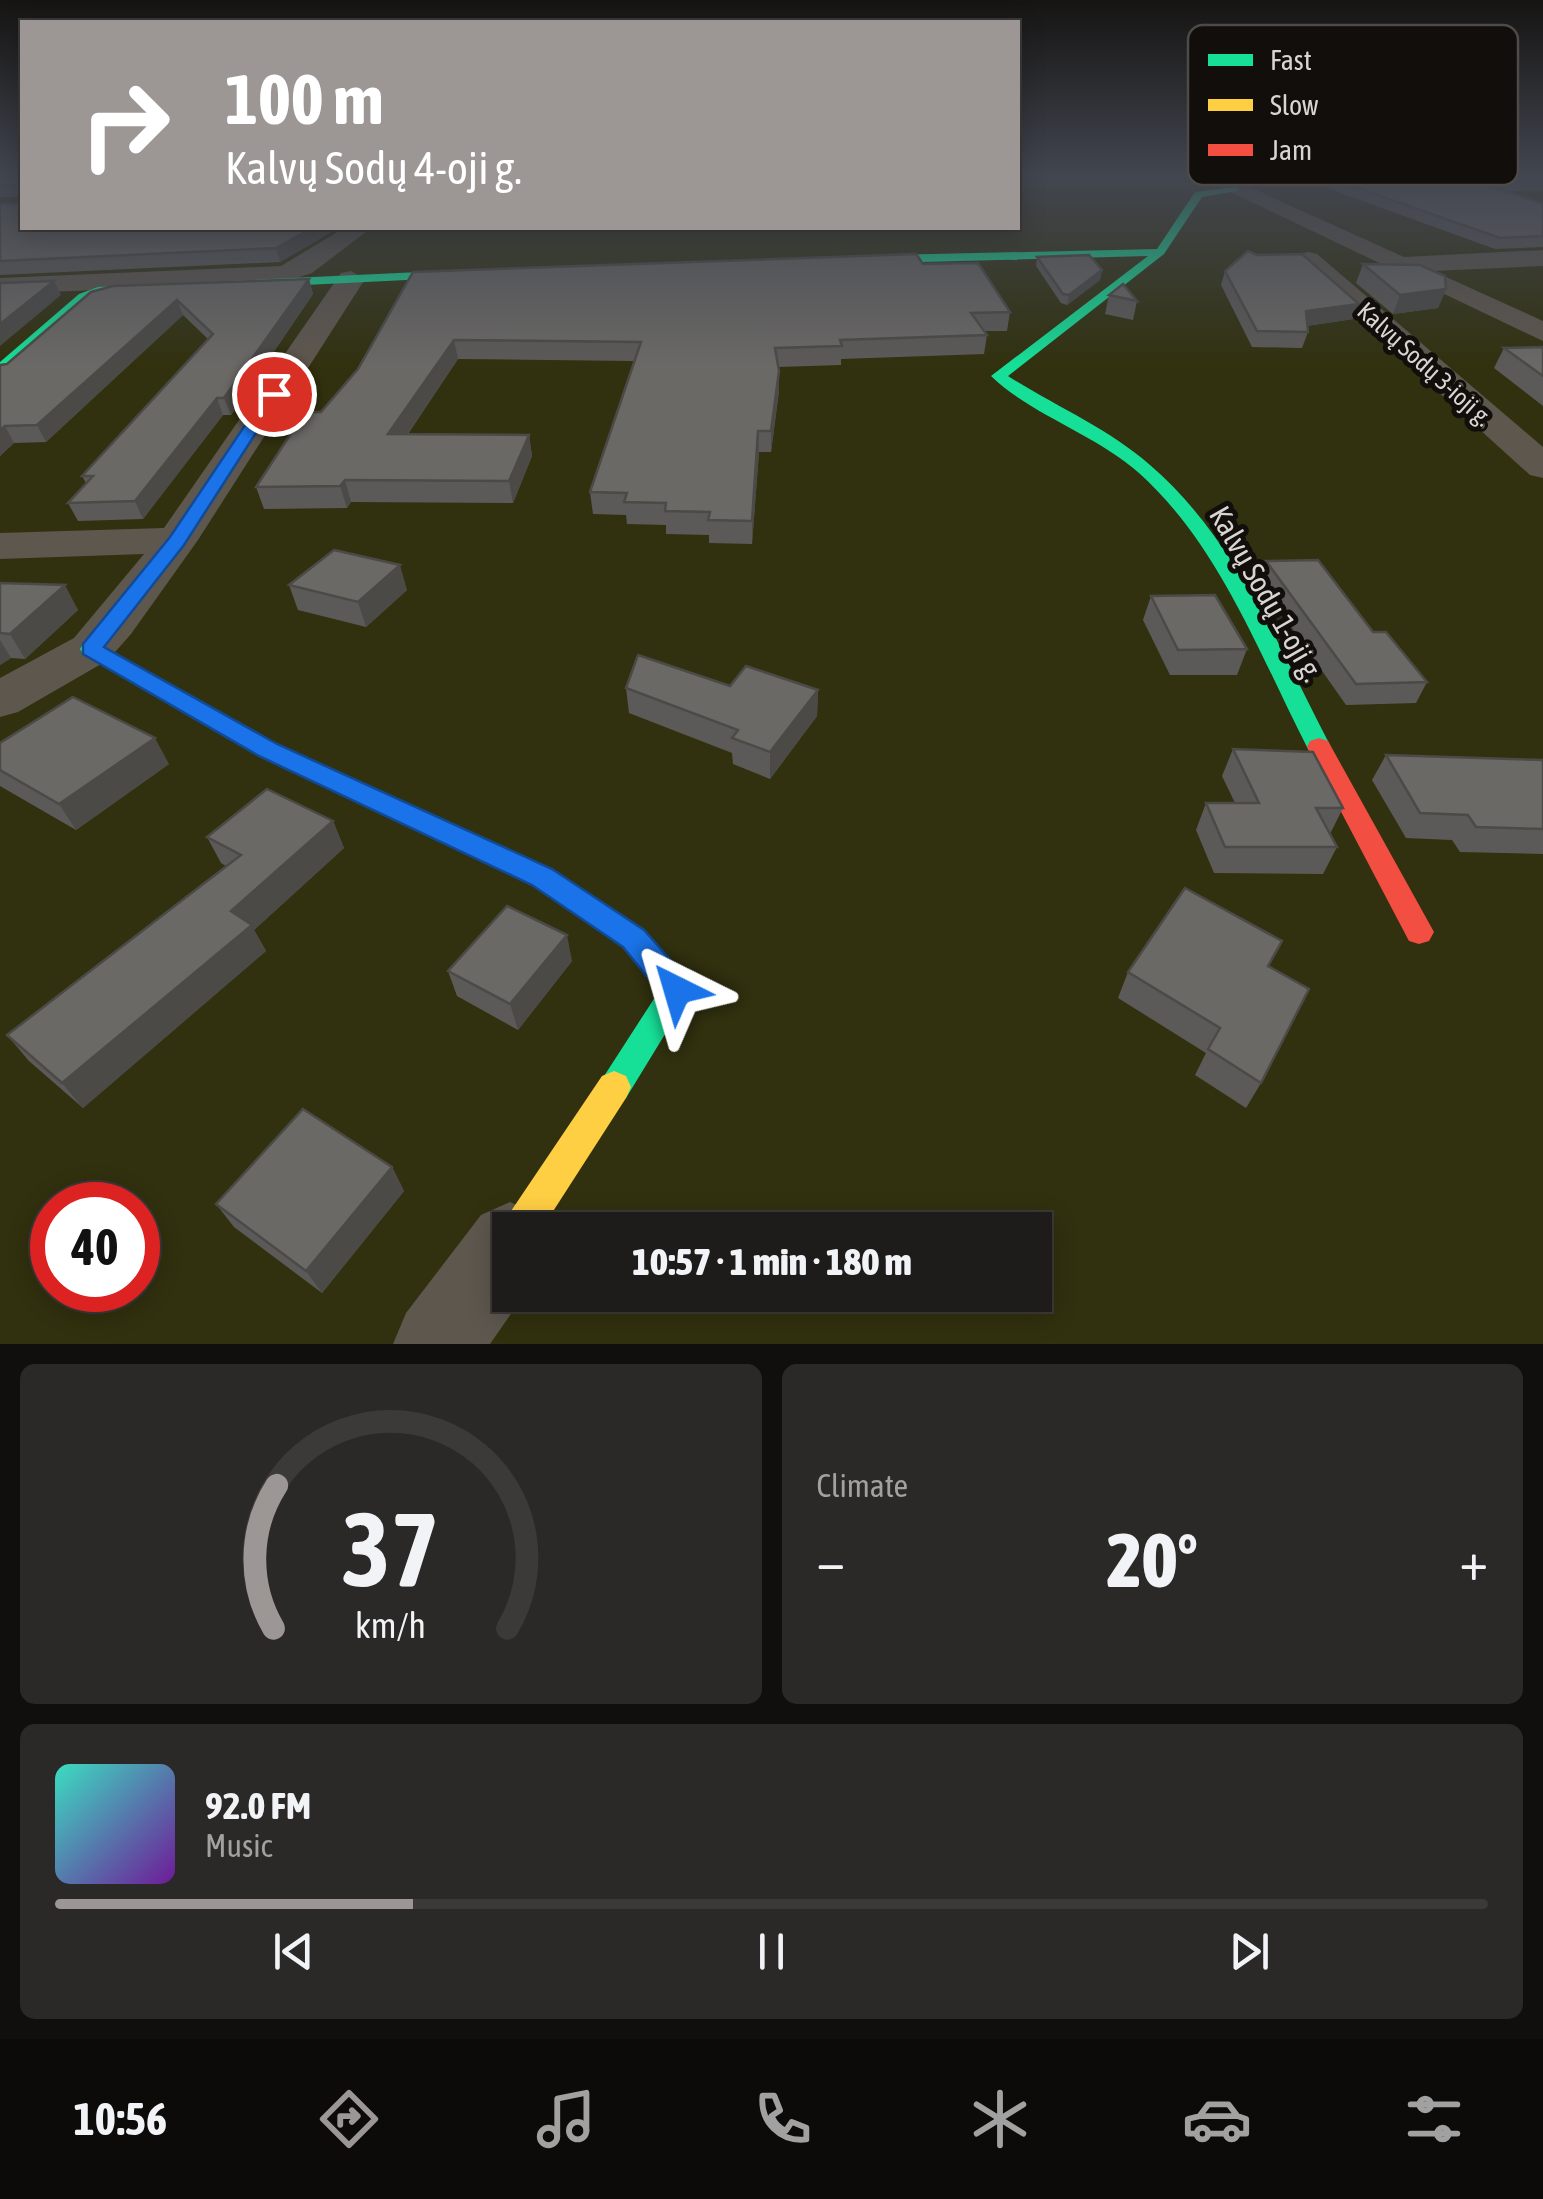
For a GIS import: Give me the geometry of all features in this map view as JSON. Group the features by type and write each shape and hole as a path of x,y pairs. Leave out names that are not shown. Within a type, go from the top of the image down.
{"street":[{"path":"0,286 274,275 303,267 342,240"},
{"path":"829,261 1160,252 1168,240"},
{"path":"1342,240 1543,332"},
{"name":"Kalvų Sodų 1-oji g.","path":"1160,252 998,376 1113,445 1162,484 1178,504 1213,552 1419,932"},
{"name":"Kalvų Sodų 3-ioji g.","path":"1373,254 1299,259 1543,467"},
{"path":"1399,265 1543,258"},
{"path":"0,368 84,297 98,291 512,272"},
{"path":"0,700 91,649 177,540 351,278"},
{"path":"0,546 177,540"},
{"path":"91,649 268,750 542,877 634,938 677,990 532,1212"},
{"path":"437,1344 492,1269"}],"shaded area":[{"path":"0,240 1543,240 1543,1344 0,1344"}],"building":[{"path":"0,240 291,240 276,248 0,261"},
{"path":"1248,251 1257,255 1302,254 1359,304 1306,311 1308,332 1257,331 1225,271"},
{"path":"916,254 923,264 978,263 1010,312 971,313 987,335 840,340 842,346 775,348 779,371 771,431 758,431 752,521 708,520 710,512 665,511 666,503 624,502 627,493 590,492 641,342 454,340 388,434 529,435 509,481 345,480 340,486 256,487 305,412 321,412 358,369 413,272"},
{"path":"1089,255 1102,270 1069,295 1063,294 1037,257"},
{"path":"1363,264 1420,265 1445,276 1446,289 1400,295"},
{"path":"309,279 224,398 217,398 135,501 68,503 93,476 82,476 213,334 177,300 37,425 5,426 0,430 0,365 7,364 91,292 113,286"},
{"path":"54,281 0,324 0,283"},
{"path":"1123,284 1137,301 1109,295"},
{"path":"1543,347 1543,376 1504,348"},
{"path":"334,550 400,565 358,602 289,585"},
{"path":"1318,560 1373,632 1386,632 1427,682 1356,684 1266,561"},
{"path":"0,583 65,585 10,634 0,633"},
{"path":"1215,595 1247,649 1178,650 1151,596"},
{"path":"638,655 730,686 746,666 818,690 770,752 732,738 738,730 626,688"},
{"path":"73,697 155,738 59,804 0,770 0,743"},
{"path":"1233,749 1313,752 1343,808 1316,808 1337,847 1225,847 1206,803 1259,803"},
{"path":"1386,755 1543,760 1543,829 1476,827 1468,815 1420,813"},
{"path":"267,789 333,821 231,911 252,925 62,1083 7,1035 241,855 207,837"},
{"path":"1185,888 1282,941 1268,966 1309,989 1261,1083 1208,1049 1220,1028 1128,972"},
{"path":"507,906 567,935 510,1004 448,971"},
{"path":"303,1109 392,1167 306,1271 216,1204"}],"traffic: fast":[{"path":"1168,240 1160,252 998,376 1129,456 1174,497 1222,563 1319,747"},
{"path":"845,260 1160,252"},
{"path":"0,369 84,297 98,291 484,273"},
{"path":"91,649 268,750 542,877 634,938 677,990 614,1087"}],"traffic: slow":[{"path":"532,1212 614,1087"}],"traffic: jam":[{"path":"1319,747 1419,932"}],"route":[{"path":"274,394 177,540 91,649 268,750 542,877 634,938 677,990"}]}
